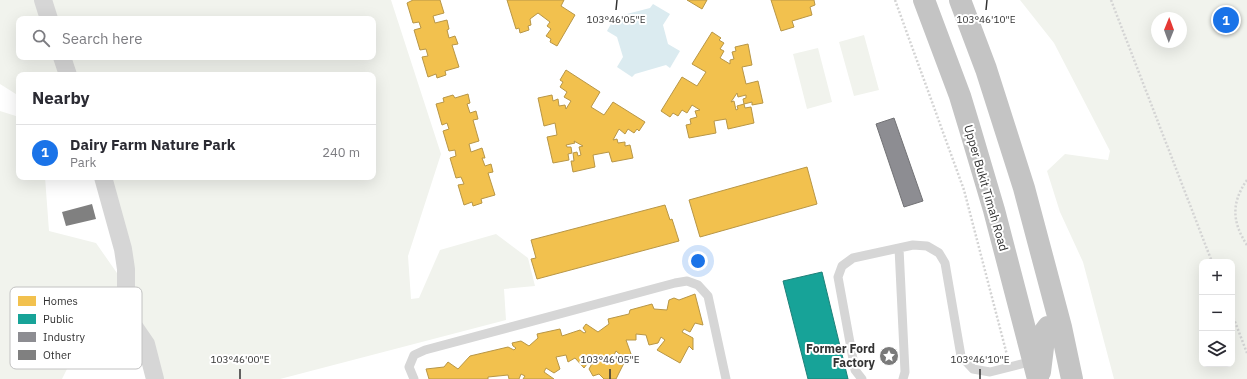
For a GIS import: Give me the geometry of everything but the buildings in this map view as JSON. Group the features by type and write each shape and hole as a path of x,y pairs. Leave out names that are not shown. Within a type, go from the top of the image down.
{"highway":[{"path":"960,0 986,69 1024,188 1061,327 1072,379"},
{"name":"Upper Bukit Timah Road","path":"924,1 960,96 994,210 1037,373"},
{"path":"970,129 968,81 972,72 986,69"},
{"path":"1037,373 1048,327 1061,327"}],"street":[{"path":"43,0 48,16"},
{"path":"63,60 67,72"},
{"path":"104,180 123,249 126,269 126,287"},
{"path":"142,338 146,344 155,379"}],"lane":[{"path":"862,379 855,370 838,277 842,266 852,258 914,245 927,246 939,253 945,262 961,356 973,369 990,372 1010,367 1037,373"},
{"path":"899,248 905,372 903,379"},
{"path":"414,379 408,367 414,356 425,350 687,281 698,285 708,296 726,379"}],"path":[{"path":"895,0 964,190 1010,367"},
{"path":"1111,0 1211,259"},
{"path":"1247,180 1240,189 1236,204 1235,219 1239,234 1247,245"},
{"path":"1235,322 1247,353"}],"shaded area":[{"path":"0,0 391,0 441,154 408,256 411,299 419,298 440,250 496,234 528,258 535,286 504,289 506,320 280,379 163,379 142,346 142,287 130,287 96,180 376,180 376,72 16,72 16,94 0,84"},
{"path":"1020,0 1247,0 1247,379 1114,379 1083,262 1060,212 1047,171 1065,154 1108,160 1110,151 1054,43"},
{"path":"653,4 670,14 663,25 668,44 680,51 670,68 666,65 635,74 632,77 617,67 623,57 617,37 607,31 616,15 619,16 650,8"},
{"path":"864,35 879,90 854,96 839,42"},
{"path":"818,48 832,102 807,109 793,54"},
{"path":"0,111 16,116 16,180 45,180 49,231 96,243 127,287 10,287 10,369 67,369 62,379 0,379"}],"place":[{"name":"Dairy Farm Nature Park","path":"1226,20"},
{"name":"Former Ford Factory","path":"889,356"}]}
